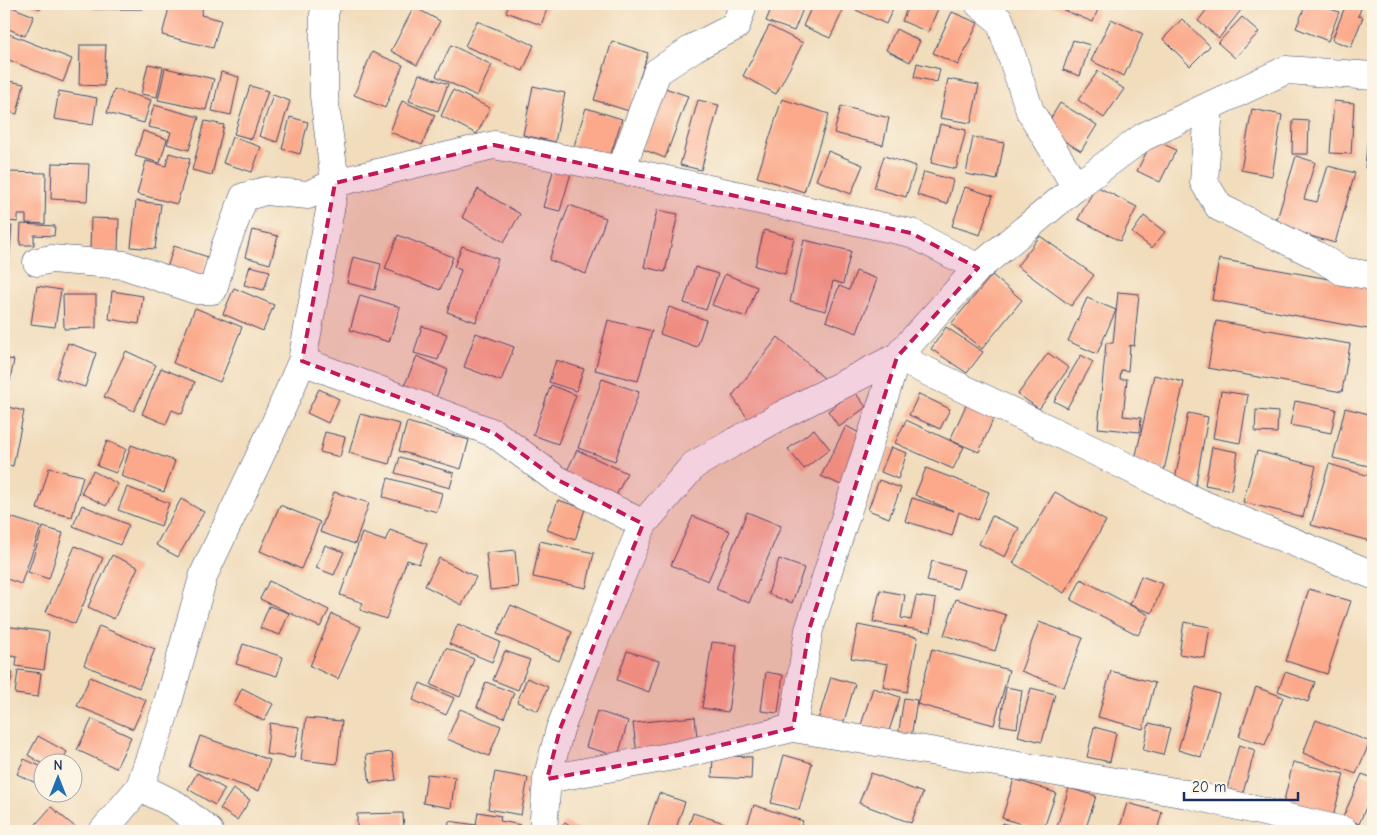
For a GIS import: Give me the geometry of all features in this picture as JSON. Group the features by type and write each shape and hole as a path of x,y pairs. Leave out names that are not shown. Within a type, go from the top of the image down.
{"street":[{"path":"103,831 140,787 166,709 204,574 275,424 302,361 335,184 324,96 324,14 327,4"},
{"path":"621,170 657,72 695,47 736,26 742,4"},
{"path":"979,4 1000,21 1030,112 1076,187"},
{"path":"543,831 547,779 560,729 597,634 643,524 694,465 782,414 897,357 978,268 1076,187 1143,137 1286,70 1373,76"},
{"path":"1209,106 1204,182 1219,208 1316,255 1342,271 1373,276"},
{"path":"37,262 51,259 124,265 196,290 213,290 225,247 244,197 265,191 308,195 335,184 494,145 621,170 911,233 978,268"},
{"path":"897,357 1197,502 1373,575"},
{"path":"792,728 809,630 897,357"},
{"path":"302,361 494,433 556,479 643,524"},
{"path":"547,779 679,755 792,728 1187,794 1344,831"},
{"path":"140,787 176,805 209,831"}],"highlighted area":[{"path":"494,145 911,233 978,268 897,357 809,630 793,728 679,755 547,779 560,729 643,524 556,479 494,433 302,361 335,183"}],"building":[{"path":"4,4 34,16 25,36 4,27"},
{"path":"27,4 43,4 41,9"},
{"path":"93,4 143,4 143,9 93,9"},
{"path":"170,4 204,4 201,15 221,20 213,48 162,35"},
{"path":"509,4 549,4 541,25 506,12"},
{"path":"773,4 805,4 794,31 766,21"},
{"path":"813,4 846,4 830,38 803,26"},
{"path":"859,4 895,4 886,24 856,10"},
{"path":"909,4 940,4 928,32 902,21"},
{"path":"1051,4 1100,4 1093,22"},
{"path":"1211,4 1245,5 1219,38 1198,21"},
{"path":"1306,4 1323,4 1322,6 1339,12 1328,41 1296,28"},
{"path":"1346,4 1363,4 1358,16 1363,17 1351,47 1332,40"},
{"path":"1371,4 1373,4 1373,24 1369,24"},
{"path":"414,7 440,21 417,65 391,51"},
{"path":"952,12 978,23 958,65 933,53"},
{"path":"1242,17 1259,32 1235,58 1218,43"},
{"path":"1111,19 1143,34 1124,76 1091,61"},
{"path":"1182,19 1210,46 1190,66 1163,39"},
{"path":"477,21 534,45 523,71 465,46"},
{"path":"769,26 803,43 776,94 743,76"},
{"path":"896,29 920,41 910,62 886,50"},
{"path":"4,32 72,59 63,82 4,58"},
{"path":"1073,40 1090,45 1080,76 1063,70"},
{"path":"612,41 648,53 629,111 594,100"},
{"path":"80,45 106,45 104,86 79,85"},
{"path":"451,45 492,65 477,96 436,76"},
{"path":"372,52 403,65 385,108 354,95"},
{"path":"917,63 940,69 937,82 914,77"},
{"path":"148,64 163,67 157,97 141,94"},
{"path":"165,68 214,79 206,110 158,100"},
{"path":"1098,71 1124,89 1104,118 1078,100"},
{"path":"221,72 239,77 231,115 212,111"},
{"path":"419,74 448,84 438,111 409,101"},
{"path":"948,79 979,85 971,123 940,118"},
{"path":"4,80 24,84 17,114 4,111"},
{"path":"250,86 268,91 252,139 234,134"},
{"path":"533,86 565,93 555,142 523,135"},
{"path":"665,88 688,96 665,158 642,149"},
{"path":"114,89 151,100 144,123 107,113"},
{"path":"453,90 490,108 477,134 441,116"},
{"path":"59,91 97,98 93,125 54,119"},
{"path":"273,95 290,101 277,142 259,136"},
{"path":"782,99 829,114 804,192 757,177"},
{"path":"698,100 719,105 701,170 680,165"},
{"path":"402,101 435,115 422,145 390,132"},
{"path":"1334,101 1354,103 1351,154 1330,153"},
{"path":"1060,103 1097,125 1081,151 1044,129"},
{"path":"154,105 199,117 189,150 167,144 171,132 148,127"},
{"path":"841,106 889,118 883,145 834,133"},
{"path":"586,108 622,119 609,160 573,149"},
{"path":"1252,109 1282,115 1272,176 1241,170"},
{"path":"290,117 308,122 300,154 282,149"},
{"path":"1293,120 1309,121 1308,154 1292,154"},
{"path":"205,121 224,125 212,175 192,170"},
{"path":"940,124 966,130 956,169 931,163"},
{"path":"143,131 167,139 160,163 135,156"},
{"path":"1368,134 1373,135 1373,169 1365,168"},
{"path":"232,137 261,147 252,172 223,163"},
{"path":"973,137 1004,143 997,180 966,174"},
{"path":"1153,139 1176,150 1160,182 1137,171"},
{"path":"828,151 863,165 851,194 816,180"},
{"path":"169,153 190,159 177,204 137,194 146,161 166,166"},
{"path":"884,156 916,166 906,197 874,188"},
{"path":"1296,156 1315,162 1304,199 1317,202 1328,166 1355,173 1335,243 1275,226"},
{"path":"52,163 89,164 87,201 51,199"},
{"path":"554,168 571,173 560,211 543,207"},
{"path":"7,172 46,173 45,224 26,223 26,215 18,215 18,222 5,221"},
{"path":"924,172 953,180 947,204 917,195"},
{"path":"1096,186 1137,207 1120,241 1078,219"},
{"path":"965,187 993,196 980,235 952,226"},
{"path":"478,189 520,214 504,242 462,217"},
{"path":"136,201 161,204 155,249 131,247"},
{"path":"569,205 606,218 586,274 549,260"},
{"path":"657,210 678,214 665,272 644,267"},
{"path":"1144,216 1165,232 1152,248 1132,233"},
{"path":"91,218 119,219 118,251 90,250"},
{"path":"21,224 55,226 54,236 34,235 34,245 20,245"},
{"path":"4,226 12,226 9,262 4,261"},
{"path":"252,230 278,236 270,264 245,257"},
{"path":"764,230 794,238 785,274 755,266"},
{"path":"398,235 453,257 440,290 385,269"},
{"path":"1040,236 1094,275 1071,306 1017,266"},
{"path":"804,240 851,251 843,284 833,281 826,311 790,302"},
{"path":"174,246 208,257 201,281 166,271"},
{"path":"462,246 498,259 476,322 447,312 461,270 454,267"},
{"path":"353,257 381,264 375,290 347,283"},
{"path":"1219,259 1373,287 1373,330 1212,300"},
{"path":"250,266 270,271 264,290 244,285"},
{"path":"695,267 718,274 706,310 684,303"},
{"path":"856,271 877,279 857,333 826,321 839,286 849,290"},
{"path":"725,274 757,287 746,317 712,305"},
{"path":"992,275 1022,300 982,349 951,324"},
{"path":"37,286 61,290 55,327 31,324"},
{"path":"234,288 274,305 263,331 223,314"},
{"path":"112,291 143,296 139,324 109,319"},
{"path":"1118,292 1139,294 1134,346 1130,345 1128,371 1121,370 1120,379 1127,379 1123,416 1141,418 1140,432 1098,428 1106,343 1113,343"},
{"path":"63,295 96,295 96,328 64,329"},
{"path":"360,295 400,307 389,342 350,330"},
{"path":"1087,298 1116,310 1097,354 1068,341"},
{"path":"669,307 706,320 697,347 660,334"},
{"path":"195,308 242,327 220,382 173,363"},
{"path":"608,320 652,331 638,381 595,370"},
{"path":"1216,321 1350,344 1342,392 1208,368"},
{"path":"422,326 447,334 438,360 414,353"},
{"path":"946,327 983,352 967,373 931,349"},
{"path":"476,333 514,347 501,381 464,367"},
{"path":"778,337 825,379 751,423 732,396"},
{"path":"68,343 96,353 85,387 56,378"},
{"path":"126,351 156,365 134,411 104,397"},
{"path":"1048,353 1069,368 1039,409 1018,394"},
{"path":"1081,355 1093,362 1067,408 1054,401"},
{"path":"417,356 448,370 433,404 402,391"},
{"path":"4,358 14,360 7,396 4,395"},
{"path":"556,360 584,369 576,391 549,382"},
{"path":"161,368 195,382 182,414 172,410 166,424 142,414"},
{"path":"1154,375 1184,382 1164,470 1134,464"},
{"path":"602,379 639,392 615,461 578,448"},
{"path":"551,385 576,395 558,444 533,435"},
{"path":"319,389 339,399 328,423 307,413"},
{"path":"854,391 866,407 839,427 828,411"},
{"path":"1221,391 1248,395 1240,443 1213,438"},
{"path":"919,394 950,409 940,429 909,415"},
{"path":"1295,401 1336,409 1331,433 1290,425"},
{"path":"967,403 995,415 979,452 950,440"},
{"path":"4,406 24,411 13,466 4,464"},
{"path":"1345,408 1373,415 1373,467 1333,458"},
{"path":"1256,410 1278,412 1277,433 1255,432"},
{"path":"1188,413 1208,417 1195,489 1174,485"},
{"path":"360,414 400,424 389,464 349,453"},
{"path":"906,420 964,447 953,469 895,443"},
{"path":"407,422 469,440 461,469 399,451"},
{"path":"846,426 867,437 843,486 821,476"},
{"path":"814,429 830,449 804,469 788,449"},
{"path":"325,432 345,437 340,457 320,452"},
{"path":"107,441 126,449 116,473 97,466"},
{"path":"131,445 175,461 164,492 121,476"},
{"path":"891,447 907,453 898,479 881,472"},
{"path":"1212,447 1238,452 1231,490 1205,485"},
{"path":"577,450 627,473 615,498 565,475"},
{"path":"1257,451 1316,466 1303,517 1243,502"},
{"path":"400,457 454,473 450,488 395,473"},
{"path":"1329,464 1373,477 1373,542 1311,525"},
{"path":"49,468 83,476 72,517 37,509"},
{"path":"926,468 989,492 978,520 959,512 952,536 905,521 912,498 954,511 915,495"},
{"path":"93,471 118,484 106,506 81,493"},
{"path":"388,478 442,493 437,512 383,497"},
{"path":"879,480 901,488 889,518 868,510"},
{"path":"127,487 169,503 161,526 118,510"},
{"path":"334,492 369,503 355,544 320,532"},
{"path":"1055,492 1106,521 1064,593 1013,563"},
{"path":"181,499 204,512 178,557 156,545"},
{"path":"558,500 585,509 575,540 547,530"},
{"path":"82,505 129,525 120,545 73,526"},
{"path":"280,505 320,522 301,569 260,551"},
{"path":"747,512 781,526 749,603 716,589"},
{"path":"4,515 41,527 21,584 4,578"},
{"path":"693,516 730,531 708,581 671,565"},
{"path":"992,516 1019,528 1005,557 979,544"},
{"path":"43,527 63,533 49,579 28,572"},
{"path":"390,530 427,544 419,564 407,560 386,619 360,610 363,603 340,595 362,533 385,541"},
{"path":"540,541 594,553 586,588 533,577"},
{"path":"325,545 344,552 334,575 316,568"},
{"path":"75,546 103,558 75,624 46,612"},
{"path":"515,550 518,587 490,590 486,553"},
{"path":"112,555 138,567 114,619 88,607"},
{"path":"439,558 476,577 462,605 425,586"},
{"path":"779,559 804,568 792,603 768,594"},
{"path":"932,561 964,570 958,589 927,581"},
{"path":"1141,576 1163,584 1152,613 1130,605"},
{"path":"1081,579 1149,615 1138,635 1071,600"},
{"path":"269,581 329,610 320,627 260,599"},
{"path":"1309,589 1351,601 1327,674 1286,661"},
{"path":"880,590 905,595 901,618 911,620 916,596 936,599 931,632 873,622"},
{"path":"956,599 1006,615 995,651 944,635"},
{"path":"511,605 572,632 559,661 497,634"},
{"path":"269,606 289,613 280,635 260,628"},
{"path":"332,614 361,627 338,679 310,666"},
{"path":"1039,622 1083,638 1064,687 1021,671"},
{"path":"1184,622 1210,627 1205,658 1179,654"},
{"path":"458,624 500,642 492,662 449,644"},
{"path":"858,625 918,637 907,692 883,687 888,664 851,658"},
{"path":"4,626 49,632 44,670 16,666 17,657 4,655"},
{"path":"99,626 155,649 139,688 84,665"},
{"path":"712,642 737,645 728,712 702,708"},
{"path":"243,644 283,657 277,676 236,664"},
{"path":"446,648 474,659 460,697 431,685"},
{"path":"932,649 1009,670 994,725 917,704"},
{"path":"505,651 530,660 518,690 493,680"},
{"path":"627,651 659,661 649,692 617,680"},
{"path":"4,670 13,673 5,702 4,701"},
{"path":"18,670 41,673 38,697 15,694"},
{"path":"1111,671 1155,683 1143,729 1098,717"},
{"path":"766,672 783,675 778,713 761,711"},
{"path":"1285,672 1315,682 1308,702 1278,691"},
{"path":"90,677 146,700 133,729 77,706"},
{"path":"831,677 855,684 842,728 818,720"},
{"path":"527,678 548,687 538,711 517,702"},
{"path":"486,682 514,693 504,718 477,707"},
{"path":"420,683 454,698 446,715 413,700"},
{"path":"1006,687 1022,690 1017,728 1000,725"},
{"path":"1196,687 1219,694 1201,757 1178,750"},
{"path":"1256,687 1283,697 1265,745 1239,736"},
{"path":"242,688 273,704 264,721 234,705"},
{"path":"873,688 900,697 888,734 861,725"},
{"path":"1031,688 1055,694 1042,742 1018,736"},
{"path":"904,698 917,700 911,738 898,736"},
{"path":"4,709 7,709 5,739 4,739"},
{"path":"460,709 501,726 489,756 447,739"},
{"path":"597,711 628,721 618,756 586,747"},
{"path":"695,717 698,748 637,754 633,723"},
{"path":"306,718 342,721 337,764 301,760"},
{"path":"92,719 131,737 116,768 77,750"},
{"path":"1316,720 1370,742 1356,774 1303,753"},
{"path":"270,723 299,727 294,758 266,754"},
{"path":"1149,723 1170,728 1163,755 1143,750"},
{"path":"1094,727 1116,733 1110,762 1087,757"},
{"path":"38,736 67,752 32,752 32,757 28,755"},
{"path":"200,736 270,760 259,791 189,767"},
{"path":"1239,745 1255,750 1243,793 1227,789"},
{"path":"392,752 396,780 370,783 366,755"},
{"path":"713,755 752,757 751,779 712,777"},
{"path":"784,755 812,763 799,810 771,803"},
{"path":"24,759 32,763 32,781 17,774"},
{"path":"1293,762 1344,774 1333,817 1283,805"},
{"path":"495,772 528,778 521,815 488,809"},
{"path":"197,773 225,789 215,805 188,789"},
{"path":"871,773 923,793 911,823 859,803"},
{"path":"427,774 455,777 451,808 423,803"},
{"path":"1362,774 1373,778 1373,790 1359,824 1343,817"},
{"path":"1014,779 1056,793 1043,831 1002,818"},
{"path":"1069,788 1096,796 1085,831 1056,830"},
{"path":"233,789 250,800 237,820 220,809"},
{"path":"659,793 685,802 675,831 646,831"},
{"path":"1127,803 1162,812 1157,831 1119,831"},
{"path":"754,805 803,821 799,831 745,831"},
{"path":"51,807 80,831 30,831"},
{"path":"478,812 501,816 500,821 521,825 520,831 448,831 449,821 476,825"},
{"path":"403,813 404,831 357,831 357,814"},
{"path":"693,813 727,824 725,831 687,831"},
{"path":"565,822 579,831 559,831"},
{"path":"1003,823 1026,831 1000,831"}]}
